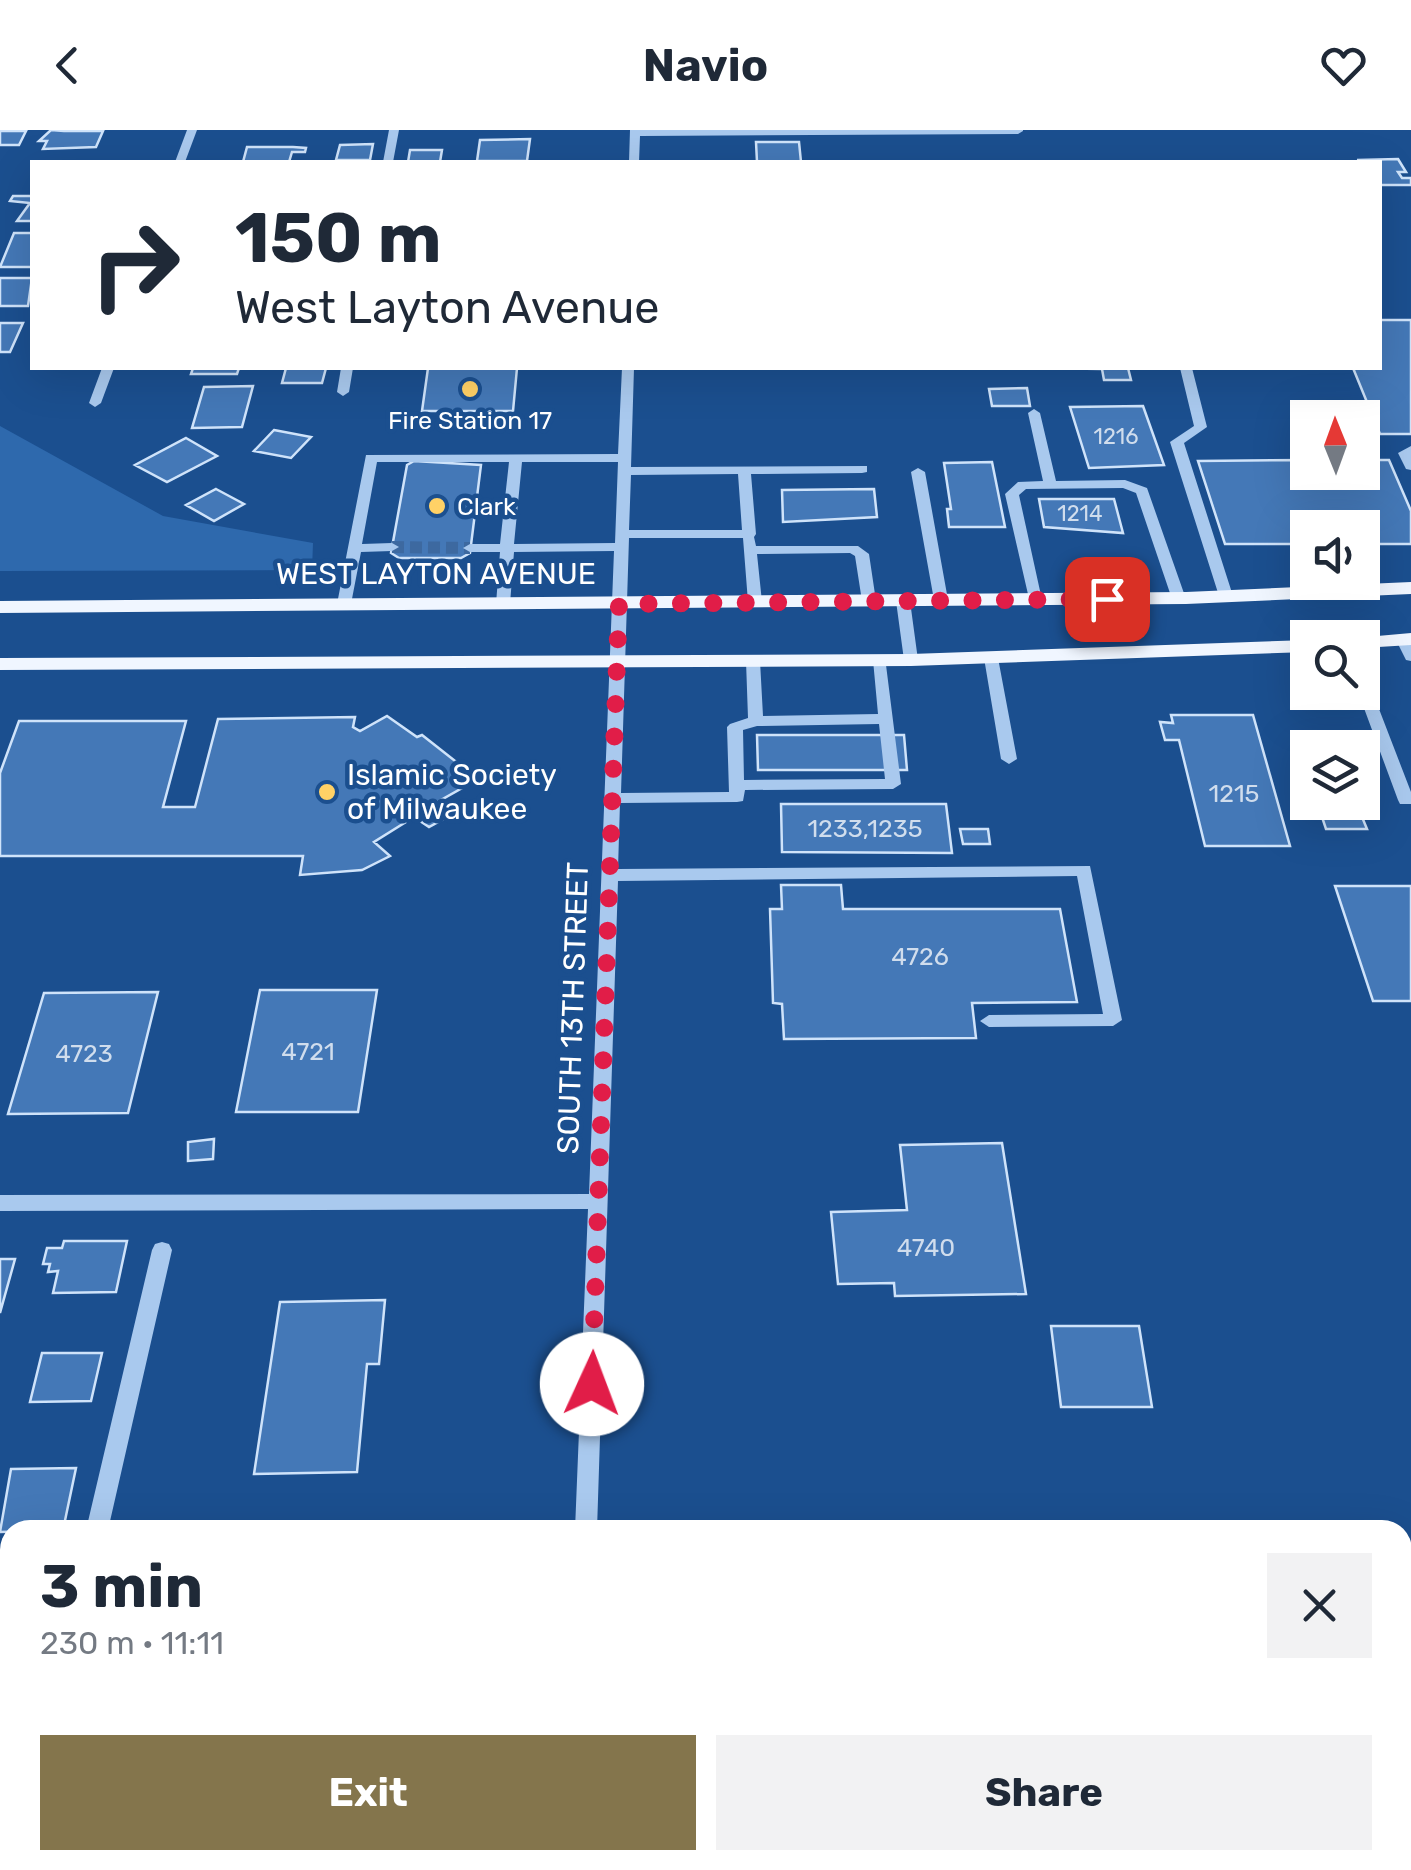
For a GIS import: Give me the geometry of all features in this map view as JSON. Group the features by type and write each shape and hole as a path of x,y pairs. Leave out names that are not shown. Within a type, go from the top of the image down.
{"main road":[{"name":"WEST LAYTON AVENUE","path":"0,607 1035,600 1411,588"},
{"path":"1380,643 1408,645"},
{"path":"0,664 910,660 1290,647"}],"street":[{"path":"181,160 192,130"},
{"path":"388,160 394,130"},
{"path":"634,160 635,131 1018,130"},
{"path":"95,403 107,370"},
{"path":"343,392 348,370"},
{"name":"SOUTH 13TH STREET","path":"586,1520 628,370"},
{"path":"1187,370 1201,426 1177,442 1226,596"},
{"path":"1034,413 1050,484"},
{"path":"1411,450 1405,453 1411,466"},
{"path":"344,604 371,458 516,458 744,470 862,469"},
{"path":"502,604 516,458"},
{"path":"744,470 755,602"},
{"path":"918,472 942,600"},
{"path":"1035,600 1012,494 1023,484 1125,484 1142,491 1179,598"},
{"path":"470,548 622,540 853,549 862,554 868,601"},
{"path":"354,548 392,547"},
{"path":"903,601 910,660"},
{"path":"991,658 1009,759"},
{"path":"737,785 893,784 880,660"},
{"path":"753,661 756,720"},
{"path":"1372,710 1406,800"},
{"path":"613,798 737,797 736,727 756,720 886,719"},
{"path":"611,874 1084,870 1113,1020 989,1021"},
{"path":"0,1203 599,1201"},
{"path":"99,1520 162,1250"}],"shaded area":[{"path":"0,426 163,516 313,543 312,570 0,571"}],"building":[{"path":"51,130 103,131 96,147 43,149 47,141 39,141"},
{"path":"0,131 26,131 19,145 0,145"},
{"path":"530,139 527,160 477,160 480,140"},
{"path":"756,142 799,142 801,160 757,160"},
{"path":"373,144 370,160 336,160 340,145"},
{"path":"247,147 306,148 305,152 292,152 290,160 244,160"},
{"path":"410,150 442,150 440,160 408,160"},
{"path":"1398,159 1406,172 1398,172 1402,178 1411,178 1411,185 1382,185 1382,160 1357,160"},
{"path":"13,196 30,196 30,203 10,201"},
{"path":"30,203 30,221 17,221"},
{"path":"14,233 30,233 30,267 0,267"},
{"path":"0,278 30,278 28,306 0,306"},
{"path":"1382,320 1411,320 1411,434 1380,434 1380,400 1366,400 1354,370 1382,370"},
{"path":"0,323 23,323 10,352 0,352"},
{"path":"192,370 238,370 237,374 191,374"},
{"path":"285,370 325,370 322,383 282,383"},
{"name":"Fire Station 17","path":"428,370 517,370 513,411 422,411"},
{"path":"1102,370 1128,370 1131,380 1104,380"},
{"path":"253,386 242,427 192,428 204,387"},
{"path":"1027,388 1030,406 992,406 989,389"},
{"path":"1143,406 1164,465 1089,468 1070,407"},
{"path":"274,430 311,437 291,458 254,451"},
{"path":"186,438 217,456 167,482 135,465"},
{"path":"1290,460 1290,490 1380,490 1380,460 1389,460 1411,511 1411,544 1380,544 1380,510 1290,510 1290,544 1225,544 1198,461"},
{"name":"Clark","path":"414,461 481,465 470,553 461,558 399,558 391,553 407,465"},
{"path":"992,462 1005,527 949,527 947,509 951,509 944,463"},
{"path":"216,489 244,504 214,521 186,505"},
{"path":"874,489 877,517 783,522 782,490"},
{"path":"1039,499 1114,499 1123,533 1044,527"},
{"path":"1171,715 1253,715 1290,846 1205,846 1179,740 1165,740 1160,722 1173,723"},
{"name":"Islamic Society of Milwaukee","path":"387,716 417,737 422,735 478,779 434,804 449,816 429,827 414,817 374,842 390,856 362,870 300,875 303,856 0,856 0,773 19,721 186,721 163,807 195,807 218,719 355,717 353,727 360,731"},
{"path":"757,735 904,735 907,770 758,770"},
{"path":"781,804 946,804 952,853 782,852"},
{"path":"1323,820 1363,820 1367,829 1326,829"},
{"path":"960,829 988,829 990,844 963,844"},
{"path":"781,885 841,885 843,909 1060,909 1077,1002 972,1003 976,1038 784,1039 782,1004 773,1003 770,909 782,909"},
{"path":"1335,886 1411,886 1411,1001 1373,1001"},
{"path":"260,990 377,990 358,1112 236,1112"},
{"path":"158,992 128,1113 8,1114 44,993"},
{"path":"214,1139 213,1159 188,1161 188,1142"},
{"path":"1002,1143 1026,1294 895,1296 894,1283 838,1284 831,1212 907,1210 900,1145"},
{"path":"64,1241 127,1241 116,1292 53,1293 58,1271 48,1272 50,1264 43,1264 47,1248 62,1248"},
{"path":"0,1259 15,1259 0,1313"},
{"path":"385,1300 379,1364 367,1364 357,1472 254,1474 280,1302"},
{"path":"1051,1326 1139,1326 1152,1407 1061,1407"},
{"path":"42,1353 102,1353 91,1401 30,1402"},
{"path":"76,1468 65,1520 2,1520 11,1469"}],"tunnel":[{"path":"392,547 470,548"}],"place":[{"name":"Fire Station 17","path":"470,389"},
{"name":"Clark","path":"437,506"},
{"name":"Islamic Society of Milwaukee","path":"327,792"}],"route":[{"path":"592,1384 619,604 1107,599"}]}
